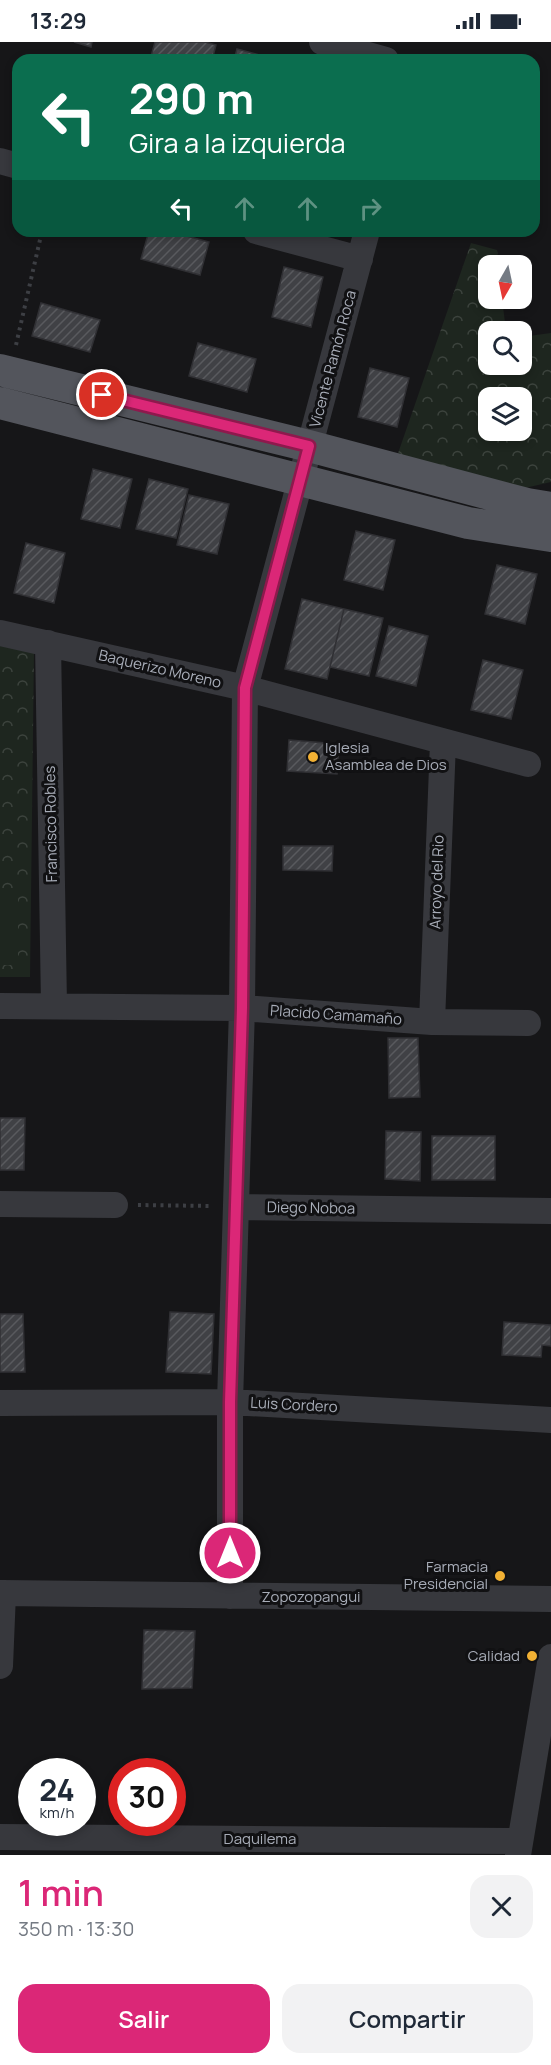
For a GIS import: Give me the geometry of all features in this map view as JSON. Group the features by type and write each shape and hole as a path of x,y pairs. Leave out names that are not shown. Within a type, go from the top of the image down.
{"main road":[{"path":"5,371 543,502"},
{"path":"1,407 468,523 551,536"}],"street":[{"path":"322,42 366,54"},
{"path":"278,237 360,259"},
{"name":"Vicente Ramón Roca","path":"230,1596 230,1402 242,1008 245,688 366,237"},
{"path":"1,407 5,371"},
{"name":"Baquerizo Moreno","path":"0,633 245,688 528,764"},
{"name":"Francisco Robles","path":"48,643 54,1005"},
{"name":"Arroyo del Rio","path":"432,1022 442,742"},
{"name":"Placido Camamaño","path":"0,1006 242,1008 432,1022 528,1023"},
{"path":"0,1204 115,1205"},
{"name":"Diego Noboa","path":"237,1207 551,1211"},
{"name":"Luis Cordero","path":"0,1403 230,1402 551,1420"},
{"path":"0,1666 1,1593"},
{"name":"Zopozopangui","path":"1,1593 551,1599"},
{"path":"519,1848 551,1657"},
{"name":"Daquilema","path":"0,1837 519,1848"}],"path":[{"path":"5,371 40,237"},
{"path":"115,1205 237,1207"}],"green space":[{"path":"471,243 497,250 498,255 478,255 478,309 503,309 505,321 478,321 478,375 532,375 532,336 551,333 551,482 516,490 395,462"},
{"path":"0,642 34,652 30,977 0,977"},
{"path":"0,892 18,892 18,965 0,965"}],"building":[{"path":"74,42 92,42 91,47"},
{"path":"155,42 205,42 216,45 214,54 152,54"},
{"path":"237,49 256,54 236,54"},
{"path":"147,237 190,237 209,242 200,275 141,259"},
{"path":"284,267 323,277 311,327 272,317"},
{"path":"41,303 100,320 90,352 32,336"},
{"path":"198,343 256,359 247,392 189,376"},
{"path":"370,368 409,378 397,427 358,417"},
{"path":"93,469 132,479 120,528 81,519"},
{"path":"149,479 188,489 176,538 136,529"},
{"path":"189,495 229,504 217,554 177,545"},
{"path":"356,531 395,540 383,590 344,580"},
{"path":"26,543 65,553 54,603 14,593"},
{"path":"497,565 537,574 525,624 485,614"},
{"path":"302,599 344,609 327,679 285,669"},
{"path":"344,609 383,618 369,676 330,667"},
{"path":"389,626 428,636 416,686 376,676"},
{"path":"483,660 523,670 511,719 471,710"},
{"name":"Iglesia Asamblea de Dios","path":"289,740 339,744 337,774 287,771"},
{"path":"283,846 333,846 332,871 283,870"},
{"path":"388,1038 418,1038 420,1097 389,1098"},
{"path":"0,1118 25,1118 24,1170 0,1170"},
{"path":"386,1131 421,1132 420,1181 385,1179"},
{"path":"432,1136 495,1136 495,1180 432,1180"},
{"path":"170,1312 214,1314 211,1374 166,1372"},
{"path":"0,1314 23,1314 25,1372 0,1372"},
{"path":"504,1322 551,1325 551,1346 542,1345 541,1357 502,1355"},
{"path":"144,1630 195,1631 192,1688 142,1689"}],"place":[{"name":"Iglesia Asamblea de Dios","path":"313,757"},
{"name":"Farmacia Presidencial","path":"500,1576"},
{"name":"Calidad","path":"532,1656"}],"route":[{"path":"102,395 309,446 302,480 245,688 242,1008 230,1402 230,1553"}]}
